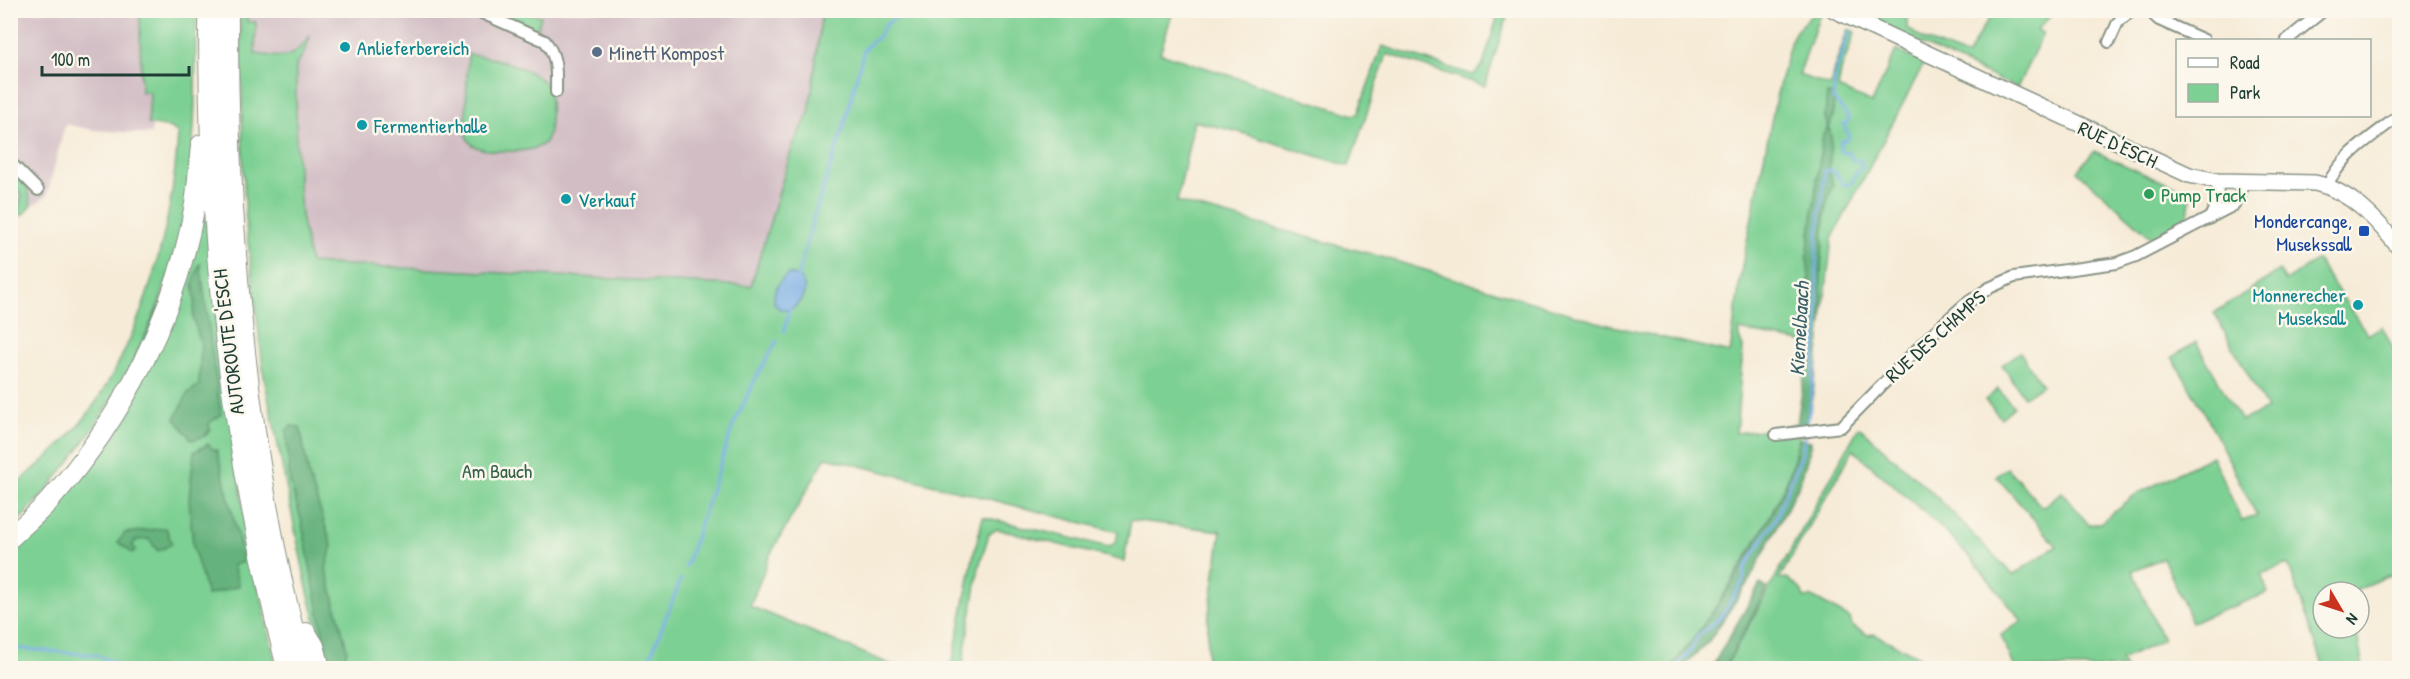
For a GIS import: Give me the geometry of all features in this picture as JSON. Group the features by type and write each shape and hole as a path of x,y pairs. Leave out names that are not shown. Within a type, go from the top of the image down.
{"highway":[{"path":"10,538 49,501 91,448 117,410 142,366 162,320 181,265 195,203 201,137 203,10"},
{"name":"AUTOROUTE D'ESCH","path":"209,10 214,215 227,352 254,525 287,669"},
{"name":"AUTOROUTE D'ESCH","path":"228,10 231,164 240,291 248,363 261,468 273,540 303,669"},
{"path":"248,363 314,669"},
{"path":"306,633 314,646 320,669"}],"main road":[{"name":"RUE D'ESCH","path":"1834,10 2189,175 2218,181 2315,183 2327,186 2345,194 2359,205 2400,249"}],"street":[{"path":"475,10 544,41 551,49 556,62 556,92"},
{"path":"2109,42 2118,22 2132,10"},
{"path":"2148,10 2159,20 2202,39"},
{"path":"2288,39 2324,10"},
{"path":"2327,186 2335,169 2350,153 2400,116"},
{"path":"10,162 38,190"},
{"path":"2209,220 2218,199 2218,181"},
{"name":"RUE DES CHAMPS","path":"1776,435 1841,427 1933,333 1964,305 1989,288 2014,276 2117,263 2154,248 2234,205 2239,199 2243,182"}],"shaded area":[{"name":"Minett Kompost","path":"248,10 488,10 530,13 531,11 822,11 809,113 793,145 751,286 310,263 301,215 296,139 296,65 304,53 308,38 299,51 286,57 255,54 256,22 247,22"},
{"path":"11,11 140,11 141,91 150,92 148,123 152,124 151,134 93,130 65,124 47,196 31,206 21,216 17,214 11,220"}],"green space":[{"path":"140,11 196,11 192,154 186,201 176,248 145,337 100,419 73,457 11,529 11,489 66,439 94,405 128,343 142,309 163,239 175,168 178,133 171,128 148,124 150,92 141,92"},
{"name":"Am Bauch","path":"240,11 248,11 247,22 256,22 255,54 287,56 298,50 310,36 304,53 296,65 296,139 301,215 310,263 751,286 793,145 809,113 822,11 1173,11 1160,53 1354,115 1358,113 1382,46 1473,75 1483,65 1499,11 1509,11 1485,86 1387,54 1349,166 1239,132 1194,121 1177,202 1382,257 1604,324 1730,353 1742,266 1776,98 1791,40 1796,31 1816,11 1820,14 1799,75 1830,86 1848,29 1855,32 1841,71 1838,88 1872,103 1896,50 1924,63 1832,239 1822,322 1821,264 1826,204 1833,185 1829,170 1831,138 1829,128 1833,116 1828,94 1825,117 1828,128 1823,135 1807,258 1822,323 1815,379 1811,344 1739,330 1743,347 1736,433 1776,428 1776,435 1800,433 1800,438 1785,485 1757,539 1706,621 1670,668 1207,668 1208,622 1221,531 1131,520 1124,561 997,529 989,534 979,567 962,668 946,668 328,668 307,588 264,377 246,225","holes":["826,457 1118,532 1116,542 1109,547 983,517 953,660 946,668 892,665 750,606 771,553"]},
{"path":"488,11 531,11 530,13 541,16 537,31"},
{"path":"1873,11 1911,11 1907,16 1907,28 1925,40 1967,56 1983,27 1996,11 2055,11 2037,30 2043,33 2017,88 1873,22 1878,13"},
{"path":"468,54 500,60 521,68 548,86 550,123 545,142 532,149 502,151 483,149 469,142 465,133"},
{"path":"1827,94 1834,95 1833,116 1829,128 1831,138 1829,170 1833,185 1826,205 1821,264 1822,324 1814,323 1807,258 1823,135 1828,128 1825,117"},
{"name":"Pump Track","path":"2094,151 2155,179 2191,191 2187,222 2154,240 2077,171"},
{"path":"10,171 28,188 31,206 21,216 17,214 22,195 11,183"},
{"path":"203,210 246,528 277,668 11,668 11,548 54,506 89,462"},
{"path":"2317,260 2368,335 2382,326 2399,361 2399,476 2389,481 2399,522 2399,573 2371,584 2371,580 2311,580 2311,630 2288,564 2261,574 2268,593 2192,622 2163,558 2132,571 2163,640 2121,660 2125,668 2015,668 2001,635 2022,621 1971,558 1935,522 1853,450 1779,579 1787,578 1801,590 1804,598 1812,597 1850,618 1852,626 1868,635 1874,634 1927,661 1947,668 1725,668 1859,427 1937,497 2013,575 2057,546 1996,476 2007,468 2042,507 2062,492 2089,525 2100,523 2135,495 2212,456 2242,521 2257,516 2206,415 2172,357 2196,342 2241,421 2267,409 2214,313 2279,271 2286,281"},
{"path":"200,263 221,415 209,423 210,430 205,436 192,440 175,419 188,393 199,385 201,344 193,318 195,301 193,282"},
{"path":"1809,344 1811,344 1814,377 1813,396 1808,417 1804,428 1785,429 1785,426 1797,423"},
{"path":"2020,352 2042,385 2024,397 2002,365"},
{"path":"1998,389 2014,407 2001,418 1985,400"},
{"path":"291,426 300,427 309,476 332,546 326,569 347,649 344,662 335,664 327,655 301,519 290,482 286,431"},
{"path":"1800,439 1811,441 1799,485 1750,579 1709,641 1681,668 1670,668 1715,610 1754,547 1787,483"},
{"path":"208,444 217,450 244,562 233,565 239,586 207,595 193,546 189,499 194,452"},
{"path":"166,528 172,544 158,551 149,539 137,540 132,545 136,550 132,553 118,542 125,533"},
{"path":"1760,584 1767,588 1725,668 1711,668"},
{"path":"2314,640 2358,640 2363,668 2324,668"}],"water":[{"path":"788,274 798,277 803,282 803,295 794,307 782,310 774,304 774,295 778,284"}],"waterway":[{"path":"797,279 814,216 844,126 864,49 879,36 886,24 902,14 926,10"},
{"name":"Kiemelbaach","path":"1675,668 1691,651 1697,637 1721,617 1743,581 1745,568 1776,518 1802,454 1811,399 1818,327 1816,250 1825,170 1834,171 1844,185 1850,184 1862,165 1861,161 1853,160 1849,153 1842,152 1840,149 1841,141 1847,140 1849,136 1843,124 1848,122 1849,118 1833,98 1835,74 1850,31"},
{"path":"784,331 790,308"},
{"path":"686,566 733,426 757,375 777,341"},
{"path":"646,668 681,579"},
{"name":"Kiemelbaach","path":"10,648 97,655 126,668"}],"place":[{"name":"Anlieferbereich","path":"345,47"},
{"name":"Minett Kompost","path":"597,52"},
{"name":"Fermentierhalle","path":"362,125"},
{"name":"Pump Track","path":"2149,194"},
{"name":"Verkauf","path":"566,199"},
{"name":"Mondercange, Musekssall","path":"2364,231"},
{"name":"Monnerecher Museksall","path":"2358,305"}]}
